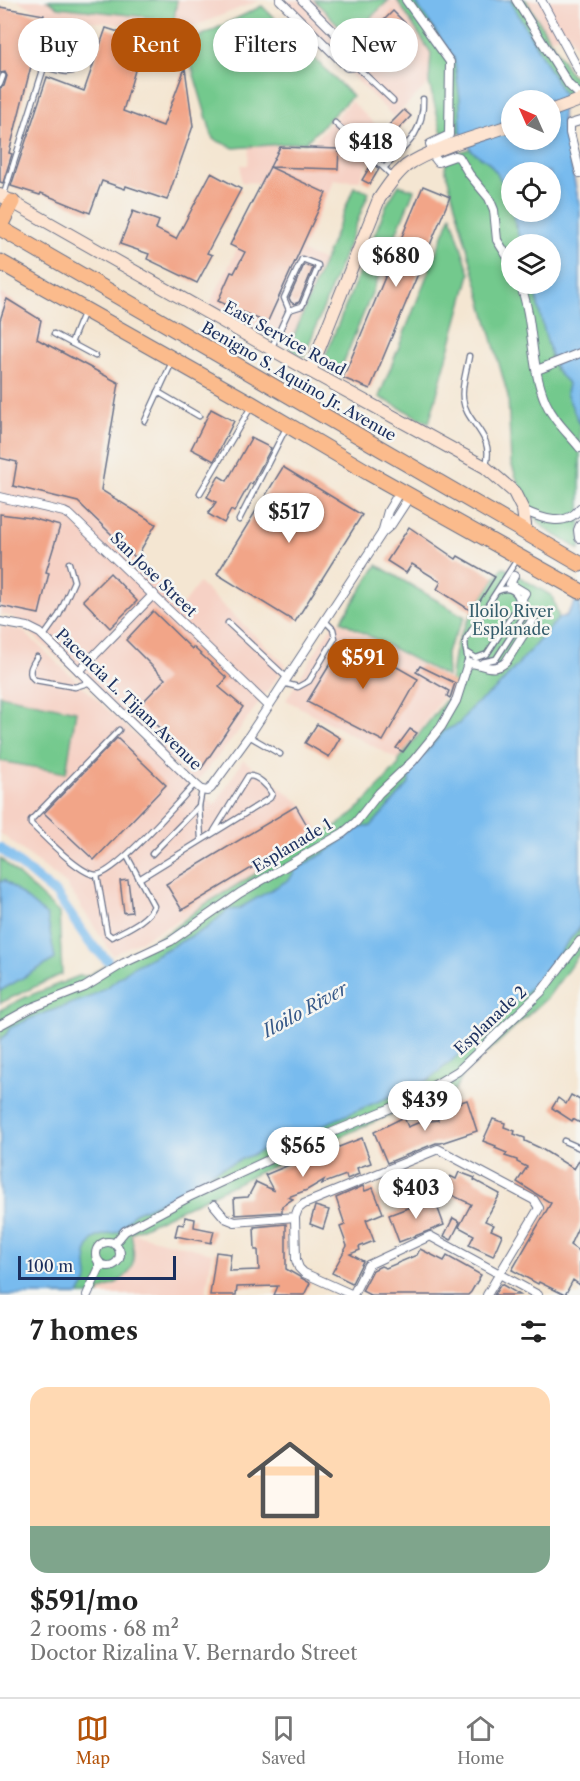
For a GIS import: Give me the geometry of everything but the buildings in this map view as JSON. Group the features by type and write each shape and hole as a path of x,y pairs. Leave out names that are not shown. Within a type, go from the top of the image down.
{"highway":[{"path":"0,227 5,198"},
{"name":"Benigno S. Aquino Jr. Avenue","path":"0,227 580,564"},
{"path":"0,262 252,404 405,494 575,588"},
{"path":"107,321 120,298"}],"main road":[{"path":"561,107 577,100"},
{"path":"310,372 379,199 394,178 407,165 436,151 501,129"},
{"name":"East Service Road","path":"5,198 310,372 485,467 514,492 523,510 526,532"}],"street":[{"path":"280,0 330,51"},
{"path":"302,0 330,28"},
{"path":"406,0 450,62 449,135 430,144 436,151 438,162 455,156 459,157 469,174 489,198 494,210 496,240 501,248"},
{"path":"516,0 577,100"},
{"path":"541,0 580,73"},
{"path":"580,121 570,124 580,173"},
{"path":"523,294 529,311 537,370 543,394 550,411 580,448"},
{"path":"537,370 580,353"},
{"path":"199,787 207,791 211,788 249,736 381,533 388,511 405,494"},
{"name":"San Jose Street","path":"0,497 70,515 268,706"},
{"path":"523,510 551,520 567,519 578,514"},
{"path":"579,538 580,525"},
{"path":"466,666 471,663 492,669 503,664 535,616 523,609 521,604 525,593 510,584 514,576"},
{"path":"79,671 154,594"},
{"name":"Pacencia L. Tijam Avenue","path":"0,622 34,628 44,636 199,787"},
{"name":"Esplanade 1","path":"0,1025 31,1008 85,987 124,963 171,941 240,893 318,849 356,822 379,793 412,761 441,727 456,701 466,666"},
{"name":"Esplanade 2","path":"87,1295 99,1269 97,1248 103,1243 114,1244 125,1231 189,1197 294,1148 408,1101 458,1071 541,992 580,940"},
{"path":"487,1295 500,1274 539,1208 534,1200 438,1149 304,1204 298,1209 295,1216 296,1260 299,1268 304,1273 353,1295 368,1265 430,1236 500,1274 538,1295"},
{"path":"214,1205 225,1218 235,1222 295,1216"},
{"path":"99,1263 110,1266 117,1262 119,1250 114,1244"}],"lane":[{"path":"63,23 86,30 87,35 76,71 44,67 59,25 63,23"},
{"path":"5,198 43,72"},
{"path":"362,72 393,101"},
{"path":"0,84 3,76"},
{"path":"384,168 415,135 423,116 423,99"},
{"path":"335,123 394,178"},
{"path":"271,349 289,310 284,298 300,260 318,265 303,306 289,310"},
{"path":"71,343 85,309"},
{"path":"54,334 95,356"},
{"path":"469,356 463,400 486,442 488,450 485,467"},
{"path":"145,421 173,360"},
{"path":"158,392 199,416"},
{"path":"200,493 252,404"},
{"path":"239,520 287,425"},
{"path":"466,666 468,656 465,648 466,639 519,557"},
{"path":"44,636 58,615 74,581 69,563"},
{"path":"465,648 470,655 476,658 487,654 518,606 518,598 511,590 502,589 493,596"},
{"path":"468,656 483,663 496,659 526,611"},
{"path":"228,623 285,680 298,687 309,681 335,638 333,629 324,620"},
{"path":"37,657 30,672 35,680 75,687 91,682"},
{"path":"119,730 30,820 31,824 80,868 97,875 127,856 199,787"},
{"path":"249,736 280,754"},
{"path":"139,879 201,838 214,831 270,798 272,794 270,790 255,776 248,776 214,831"},
{"path":"199,787 201,838"},
{"path":"152,854 199,806"},
{"path":"97,875 107,933 112,937 142,920 153,910 154,906 127,856"},
{"path":"564,1142 580,1148"}],"shaded area":[{"path":"17,0 260,0 201,24 201,18 111,18 111,23 99,22 99,18 44,15"},
{"path":"275,0 397,0 409,18 330,18 330,54 318,42 318,18 293,18"},
{"path":"526,0 580,0 580,56 568,32 549,39"},
{"path":"418,33 431,53 429,83 394,117 348,72 418,72"},
{"path":"351,101 391,140 366,167 359,181 334,180 302,252 324,261 289,348 210,304 270,183 241,182 241,165 248,165 249,146 309,146"},
{"path":"0,293 45,320 13,485 78,502 182,606 199,583 286,665 237,733 195,784 13,617 0,614"},
{"path":"335,620 450,680 447,691 399,760 286,700"},
{"path":"0,626 23,631 190,786 215,805 243,760 302,804 321,834 174,923 113,955 66,884 0,833"},
{"path":"131,1233 212,1253 206,1295 98,1295 100,1291 114,1286 134,1266 134,1243"}],"green space":[{"path":"47,0 177,0 174,18 58,7"},
{"path":"314,0 389,0 370,18 332,18"},
{"path":"397,0 440,0 466,32 461,132 449,135 442,133 429,83 431,53 418,33 418,18 409,18"},
{"path":"498,0 526,0 570,73 580,81 580,93 569,97 563,94 533,55 538,48"},
{"path":"262,6 274,18 238,18"},
{"path":"213,30 213,72 318,72 318,62 352,96 306,142 234,148 213,139 193,72 201,72 201,36"},
{"path":"495,142 503,162 501,162 501,222 530,222 534,234 501,234 501,294 546,294 558,355 550,356 555,370 570,367 580,397 580,550 545,529 533,515 527,507 511,463 508,396 445,168 448,155"},
{"path":"399,185 414,190 340,371 322,364 387,204"},
{"path":"354,187 369,192 304,357 289,348"},
{"path":"451,215 470,274 429,423 379,397"},
{"path":"377,565 465,617 446,652 447,677 341,621"},
{"name":"Iloilo River Esplanade","path":"503,567 552,596 559,618 398,812 113,992 0,1049 0,1010 79,976 87,976 169,932 202,906 333,828 354,813 399,764 399,760 445,701 449,700 447,696 454,654 462,630"},
{"path":"0,695 76,711 66,773 0,761"},
{"path":"0,858 59,913 62,974 0,1003"},
{"path":"580,910 580,953 548,997 467,1071 451,1094 437,1094 260,1172 131,1233 133,1262 126,1276 120,1281 100,1291 98,1295 54,1295 80,1237 125,1216"}],"water":[{"path":"414,0 510,0 561,90 501,90 501,150 561,150 561,90 563,94 562,120 580,208 580,425 566,393 568,384 559,374 552,358 536,294 561,294 561,234 518,234 515,222 561,222 561,162 501,162 501,180 488,162 472,151 461,132 460,98 454,58"},
{"name":"Iloilo River","path":"580,595 580,927 534,984 478,1038 429,1080 216,1170 173,1196 134,1213 118,1232 92,1240 86,1253 88,1279 79,1295 0,1295 0,1040 10,1028 90,997 131,968 207,928 228,910 238,909 290,879 295,870 326,852 359,828 371,826 409,784 410,771 444,731 459,724 471,708 498,687 559,618 566,616"},
{"path":"4,880 47,916 55,959 0,991 0,883"}],"waterway":[{"path":"0,848 56,894 90,943 107,960"}]}
